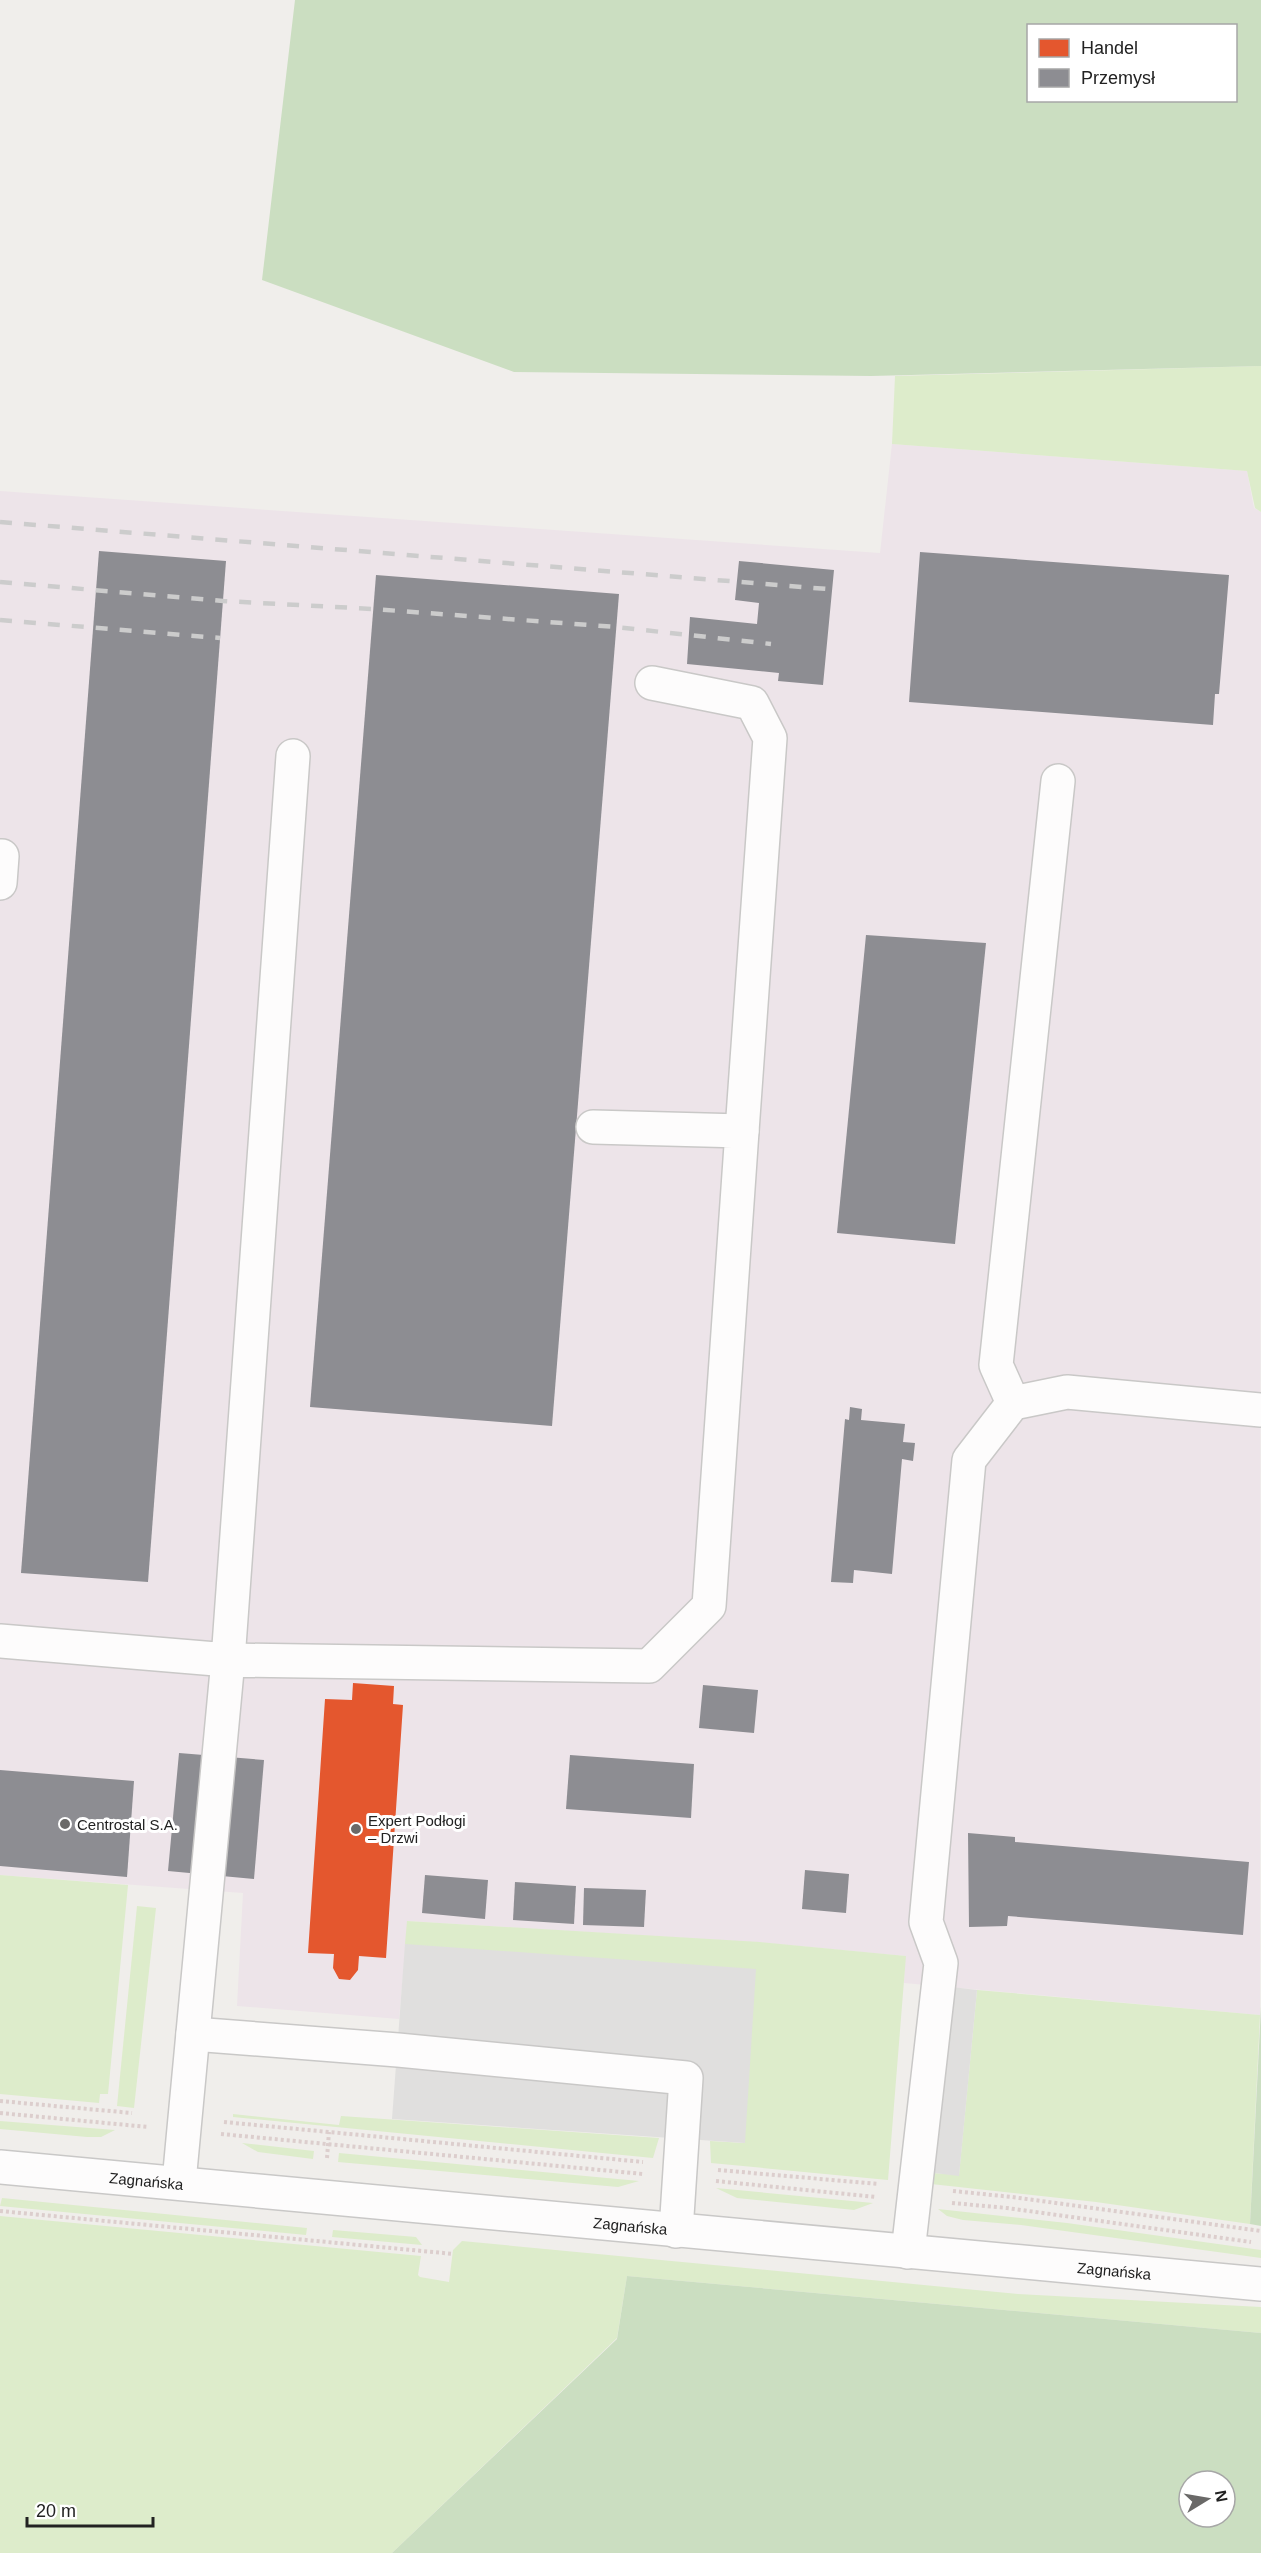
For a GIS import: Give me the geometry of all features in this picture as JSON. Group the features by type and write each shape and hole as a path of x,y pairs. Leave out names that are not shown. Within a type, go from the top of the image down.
{"street":[{"path":"0,1641 228,1660 649,1666 709,1606 770,738 752,703 652,683"},
{"path":"179,2182 228,1660 293,756"},
{"path":"1013,1403 996,1365 1058,781"},
{"path":"0,856 2,856 0,883"},
{"path":"593,1127 742,1131"},
{"path":"908,2252 941,1963 926,1922 969,1460 1013,1403 1067,1392 1261,1410"},
{"path":"193,2034 398,2050 686,2078 676,2230"},
{"name":"Zagnańska","path":"0,2167 1261,2284"}],"path":[{"path":"0,2101 132,2113"},
{"path":"0,2113 123,2124"},
{"path":"224,2122 652,2163"},
{"path":"326,2161 329,2132"},
{"path":"232,2136 646,2175"},
{"path":"709,2169 887,2185"},
{"path":"711,2181 881,2197"},
{"path":"942,2190 1012,2197 1261,2231"},
{"path":"945,2203 1007,2208 1258,2243"},
{"path":"0,2211 454,2254"}],"shaded area":[{"path":"892,444 1247,471 1254,508 1261,512 1260,2015 904,1983 905,1956 767,1943 408,1921 399,2019 237,2006 243,1893 0,1875 0,491 880,553"},
{"path":"405,1944 756,1969 745,2143 392,2119"},
{"path":"952,1987 977,1990 959,2176 934,2173"}],"green space":[{"path":"295,0 1261,0 1261,366 871,376 514,372 262,280"},
{"path":"1261,366 1261,512 1255,508 1247,471 892,444 895,376"},
{"path":"0,1875 128,1885 108,2094 100,2094 99,2103 0,2094"},
{"path":"137,1906 156,1908 134,2108 117,2106"},
{"path":"407,1921 760,1942 906,1956 888,2180 711,2163 710,2141 744,2143 405,1944"},
{"path":"977,1990 1260,2015 1250,2224 1096,2202 931,2184 933,2173 959,2175"},
{"path":"1261,2007 1261,2226 1250,2224"},
{"path":"233,2114 339,2125 341,2116 659,2138 653,2158 233,2117"},
{"path":"0,2121 115,2130 101,2137 87,2137 0,2129"},
{"path":"242,2143 314,2151 313,2159 258,2152"},
{"path":"339,2153 639,2181 618,2187 338,2162"},
{"path":"716,2188 873,2203 854,2210 737,2198"},
{"path":"2,2198 307,2228 306,2235 0,2206"},
{"path":"938,2209 1067,2223 1261,2250 1261,2258 1021,2225 963,2220 947,2216"},
{"path":"0,2216 421,2256 418,2275 420,2277 449,2282 453,2250 462,2241 1018,2294 1261,2307 1261,2333 627,2276 617,2338 392,2553 0,2553"},
{"path":"333,2230 416,2237 422,2245 332,2237"},
{"path":"627,2276 1261,2333 1261,2553 392,2553 617,2339"}],"building: Handel":[{"name":"Expert Podłogi – Drzwi","path":"353,1683 394,1686 393,1704 403,1705 386,1958 359,1956 358,1970 350,1980 339,1979 333,1968 334,1954 308,1953 325,1699 352,1700"}],"building: Przemysł":[{"path":"99,551 226,561 148,1582 21,1573"},
{"path":"920,552 1229,575 1219,694 1215,694 1213,725 909,702"},
{"path":"739,561 834,570 823,685 778,681 779,673 687,664 690,617 757,624 759,603 735,600"},
{"path":"376,575 619,594 552,1426 310,1407"},
{"path":"866,935 986,943 955,1244 837,1233"},
{"path":"850,1407 862,1409 861,1420 905,1424 903,1442 915,1443 913,1461 902,1459 892,1574 854,1570 853,1583 831,1582 845,1419 849,1420"},
{"path":"703,1685 758,1690 754,1733 699,1728"},
{"path":"179,1753 264,1760 254,1879 168,1871"},
{"path":"570,1755 694,1764 691,1818 566,1809"},
{"name":"Centrostal S.A.","path":"0,1770 134,1781 127,1877 0,1866"},
{"path":"968,1833 1015,1837 1015,1842 1249,1862 1243,1935 1008,1916 1007,1926 969,1927"},
{"path":"805,1870 849,1874 846,1913 802,1909"},
{"path":"425,1875 488,1880 485,1919 422,1913"},
{"path":"515,1882 576,1886 574,1924 513,1920"},
{"path":"584,1888 646,1890 644,1927 583,1925"}],"railway":[{"path":"0,522 827,589"},
{"path":"0,582 223,601 373,609 616,627 771,644"},
{"path":"0,620 220,638"}],"place":[{"name":"Centrostal S.A.","path":"65,1824"},
{"name":"Expert Podłogi – Drzwi","path":"356,1829"}]}
